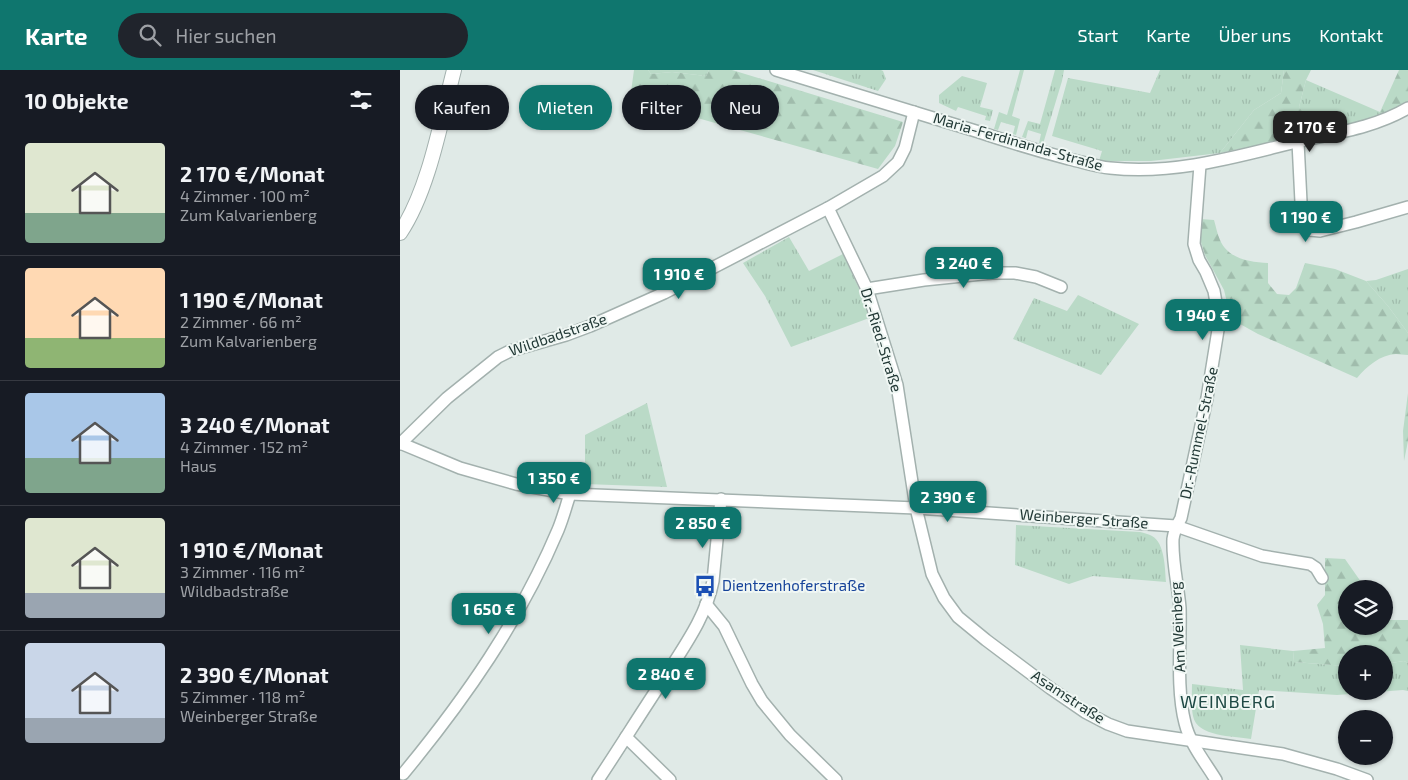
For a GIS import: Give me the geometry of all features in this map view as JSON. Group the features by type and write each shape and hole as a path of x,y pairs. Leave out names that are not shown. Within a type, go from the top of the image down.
{"street":[{"path":"402,223 425,180 454,70"},
{"name":"Maria-Ferdinanda-Straße","path":"776,70 1018,145 1095,166 1110,168 1151,169 1200,165 1359,128 1397,115 1408,108"},
{"name":"Wildbadstraße","path":"400,443 448,398 498,357 510,351 566,335 632,308 699,276 828,208 883,176 898,162 905,148 914,112"},
{"path":"1298,142 1302,222 1304,228 1320,230 1408,207"},
{"name":"Dr.-Rummel-Straße","path":"1176,526 1181,518 1200,431 1218,330 1218,314 1214,291 1199,260 1194,244 1200,165"},
{"name":"Dr.-Ried-Straße","path":"828,208 867,289 897,385 916,508"},
{"path":"867,289 924,280 999,273 1015,273 1036,277 1061,287"},
{"name":"Weinberger Straße","path":"400,443 460,468 516,484 570,494 916,508 1176,526 1262,556 1310,564 1316,568 1322,578"},
{"path":"404,775 436,734 501,640 537,575 558,528 570,494"},
{"path":"598,780 691,635 706,604 711,592 721,499"},
{"name":"Asamstraße","path":"916,508 932,574 944,598 958,617 1050,688 1085,712 1127,731 1283,754 1337,769 1367,780"},
{"name":"Am Weinberg","path":"1176,526 1173,548 1180,607 1181,705 1191,740 1216,780"},
{"path":"706,604 724,626 762,701 790,735 836,780"},
{"path":"626,737 670,780"}],"green space":[{"path":"634,70 648,70 651,74 672,72 706,76 709,70 732,70 903,122 895,146 878,169 740,130 779,130 779,85 711,85 711,122 701,119 701,85 632,85"},
{"path":"648,70 709,70 706,76 672,72 651,74"},
{"path":"813,70 881,70 886,79 878,91"},
{"path":"1020,70 1024,70 1012,116 1020,119 1016,135 1013,134 1015,126 1001,122 998,130 994,129 999,112 1007,115"},
{"path":"1055,70 1064,70 1043,144 1039,143 1041,134 1028,130 1026,138 1022,137 1028,121 1040,124"},
{"path":"1160,70 1284,70 1281,93 1254,110 1220,153 1151,161 1099,161 1102,151 1052,136 1068,78 1150,93"},
{"path":"1284,70 1311,70 1306,80 1299,107 1326,121 1327,131 1220,153 1254,110 1281,93"},
{"path":"1399,70 1408,70 1408,102 1386,114 1380,112"},
{"path":"962,76 987,83 980,107 993,110 990,121 985,120 986,116 958,107 956,111 939,103 939,95"},
{"path":"1306,80 1385,114 1364,122 1327,131 1299,107"},
{"path":"1200,219 1214,220 1220,240 1228,251 1234,255 1254,262 1268,263 1268,283 1277,294 1289,295 1296,288 1305,263 1335,269 1366,281 1408,333 1408,355 1396,354 1385,356 1370,365 1357,378 1258,334 1231,319 1224,290 1205,255 1200,239"},
{"path":"789,237 809,271 843,254 872,317 791,347 765,296 743,263"},
{"path":"1408,269 1408,333 1366,281 1376,280"},
{"path":"1078,295 1139,324 1101,375 1013,339 1034,298 1067,311"},
{"path":"1408,393 1408,441 1404,461 1403,431"},
{"path":"647,403 667,487 585,484 585,435"},
{"path":"1016,525 1140,532 1152,536 1160,544 1162,550 1166,582 1093,576 1069,584 1015,565"},
{"path":"1325,558 1345,559 1360,580 1338,580 1338,635 1393,635 1393,620 1408,620 1408,663 1404,661 1393,663 1393,645 1338,645 1338,665 1294,662 1293,651 1325,648 1323,624 1317,605 1325,595"},
{"path":"1240,645 1293,651 1294,662 1338,665 1338,695 1259,690 1251,739 1208,732 1196,723 1193,716 1192,684 1243,690"},
{"path":"1404,661 1408,663 1408,691 1393,691 1393,663"}],"place":[{"name":"Dientzenhoferstraße","path":"705,586"}],"district":[{"name":"WEINBERG","path":"1228,702"}]}
